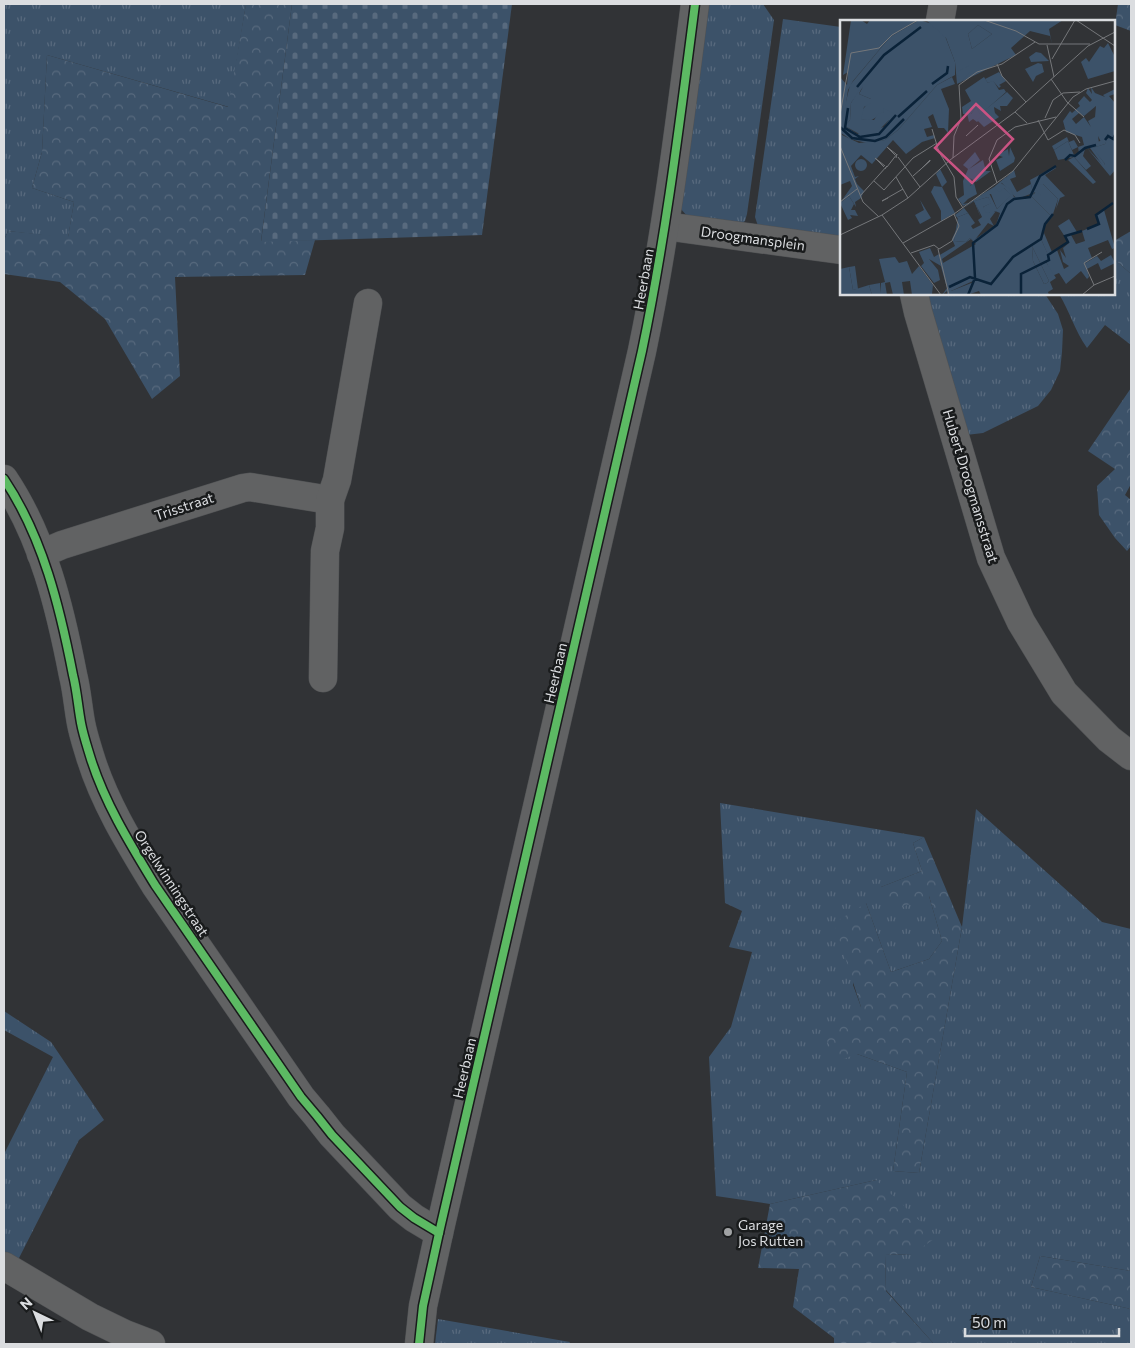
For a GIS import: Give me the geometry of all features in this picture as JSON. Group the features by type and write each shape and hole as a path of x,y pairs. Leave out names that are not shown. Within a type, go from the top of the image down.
{"street":[{"name":"Heerbaan","path":"419,1344 423,1306 439,1233 653,298 665,226 695,4"},
{"path":"940,20 943,4"},
{"name":"Droogmansplein","path":"665,226 840,250"},
{"name":"Hubert Droogmansstraat","path":"914,295 991,558 1021,622 1064,693 1110,740 1131,756"},
{"path":"323,678 325,551 330,528 330,500 337,480 368,303"},
{"name":"Orgelwinningstraat","path":"4,479 26,517 52,584 74,675 81,724 91,758 103,792 136,854 155,885 301,1097 332,1135 400,1207 439,1233"},
{"name":"Trisstraat","path":"41,554 62,545 243,488 250,487 330,500"},
{"path":"4,1266 90,1317 151,1344"}],"green space":[{"path":"4,4 246,4 229,107 47,55 42,152 32,188 74,202 68,238 8,231 4,240"},
{"path":"246,4 292,4 261,241 315,240 305,275 175,277 180,376 152,399 105,319 60,282 4,274 4,240 8,231 68,237 74,202 32,188 42,152 47,55 228,107"},
{"path":"292,4 512,4 482,235 261,242"},
{"path":"708,4 763,4 774,20 747,214 745,221 739,225 688,217 680,208"},
{"path":"1118,4 1131,4 1131,31 1115,25"},
{"path":"783,19 840,27 840,241 758,226 755,217"},
{"path":"1131,231 1131,274 1115,260 1115,240"},
{"path":"1115,260 1131,274 1131,345 1105,325 1087,348 1060,295 1115,295"},
{"path":"927,295 1046,295 1058,314 1063,330 1060,371 1051,390 1038,406 983,433 966,435"},
{"path":"1131,388 1131,484 1125,495 1131,500 1131,546 1127,551 1099,515 1097,486 1115,469 1088,451"},
{"path":"720,803 924,837 913,843 922,871 881,887 929,896 942,941 929,959 891,972 866,903 853,985 861,1007 857,1054 907,1072 893,1171 919,1173 962,927 976,809 1102,922 1131,929 1131,1271 1040,1256 1031,1287 1131,1309 1131,1344 934,1344 886,1290 885,1255 912,1254 876,1180 770,1204 716,1196 709,1057 731,1027 752,952 729,947 742,911 725,903"},
{"path":"924,837 962,927 919,1173 893,1171 907,1072 857,1054 838,1061 826,1039 861,1007 834,923 866,903 891,972 929,959 942,941 929,896 893,911 881,887 922,871 913,843"},
{"path":"4,1011 51,1042 104,1120 79,1140 18,1260 4,1252 4,1154 53,1057 4,1030"},
{"path":"876,1180 937,1237 912,1254 885,1255 886,1291 934,1344 834,1344 834,1338 793,1307 799,1269 758,1268 770,1204"},
{"path":"1040,1256 1131,1271 1131,1309 1031,1287"},
{"path":"438,1319 570,1342 569,1344 435,1344"}],"cycle path":[{"path":"419,1344 423,1306 439,1233 651,308 678,134 695,4"},
{"path":"4,479 18,501 40,549 62,624 86,744 103,790 127,838 155,885 301,1097 332,1135 400,1207 439,1233"}],"place":[{"name":"Garage Jos Rutten","path":"728,1232"}]}
